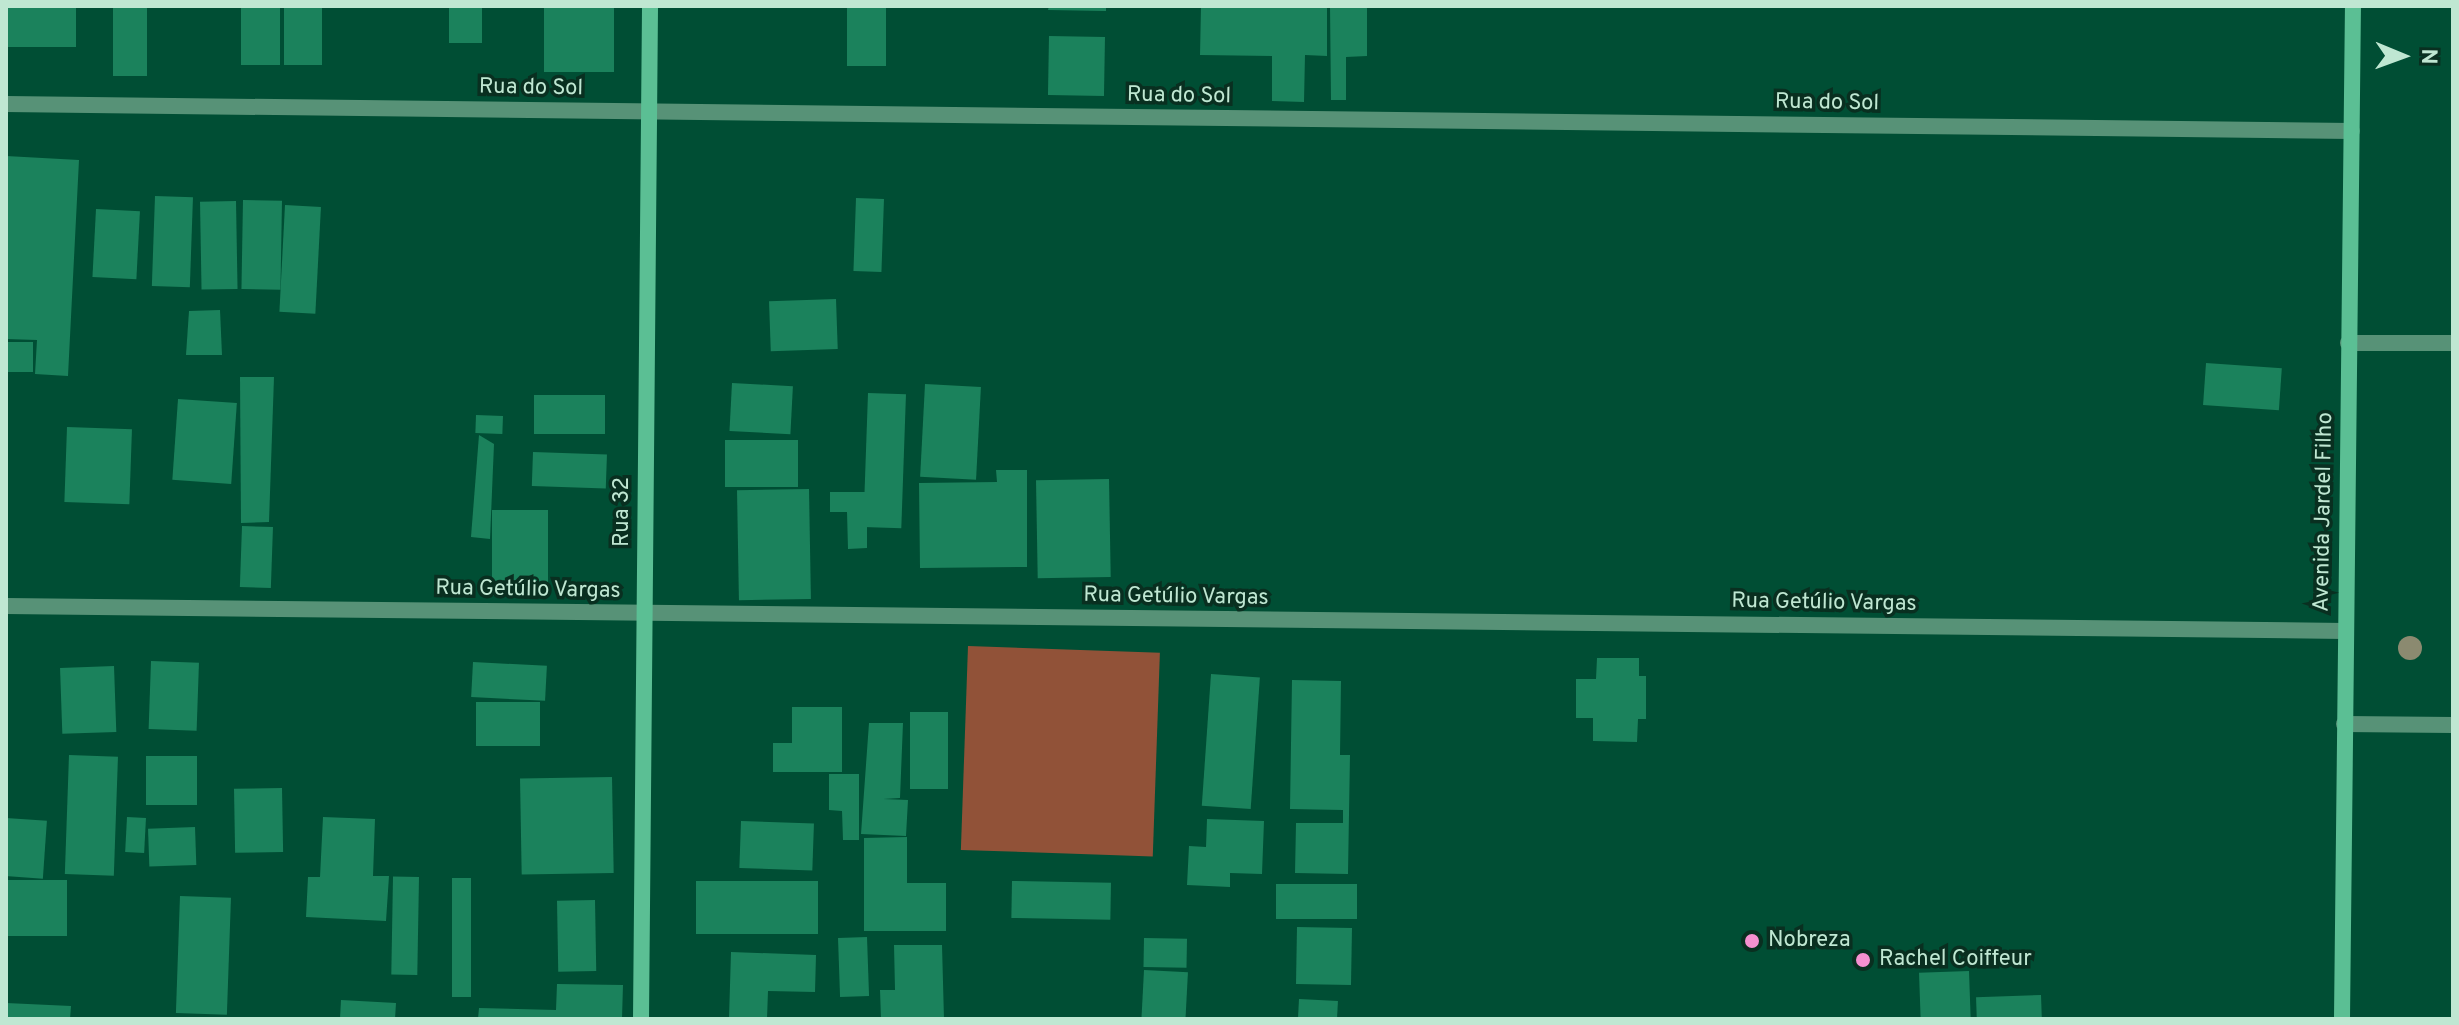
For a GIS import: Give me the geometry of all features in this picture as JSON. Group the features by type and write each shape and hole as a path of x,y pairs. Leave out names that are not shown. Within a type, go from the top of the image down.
{"main road":[{"name":"Rua 32","path":"641,1019 650,6"},
{"name":"Avenida Jardel Filho","path":"2342,1019 2353,6"}],"street":[{"name":"Rua do Sol","path":"6,104 2352,131"},
{"path":"2348,343 2453,343"},
{"name":"Rua Getúlio Vargas","path":"6,606 2345,631"},
{"path":"2344,724 2453,725"}],"shaded area":[{"path":"968,646 1160,653 1153,857 961,850"}],"building":[{"path":"6,6 76,6 76,47 6,47"},
{"path":"113,6 147,6 147,76 113,76"},
{"path":"241,6 280,6 280,65 241,65"},
{"path":"284,6 322,6 322,65 284,65"},
{"path":"449,6 482,6 482,43 449,43"},
{"path":"544,6 614,6 614,72 544,72"},
{"path":"847,6 886,6 886,66 847,66"},
{"path":"1049,6 1106,6 1106,11 1048,10"},
{"path":"1201,6 1327,6 1327,56 1305,55 1304,102 1272,101 1272,56 1200,55"},
{"path":"1330,6 1367,6 1367,56 1346,57 1346,100 1331,100"},
{"path":"1049,36 1105,37 1104,96 1048,95"},
{"path":"6,156 79,160 68,376 35,374 37,340 6,339"},
{"path":"155,196 193,197 190,287 152,286"},
{"path":"856,198 884,199 881,272 853,271"},
{"path":"243,200 282,201 280,290 241,289"},
{"path":"236,201 238,289 202,290 200,202"},
{"path":"285,205 321,207 315,314 279,312"},
{"path":"96,209 140,211 136,279 92,277"},
{"path":"836,299 838,349 771,351 769,301"},
{"path":"220,310 222,355 186,355 189,311"},
{"path":"6,342 33,342 33,372 6,372"},
{"path":"2206,363 2282,368 2279,410 2203,405"},
{"path":"240,377 274,377 269,522 241,523"},
{"path":"732,383 793,386 790,434 729,431"},
{"path":"925,384 981,387 976,480 920,477"},
{"path":"868,393 906,394 901,528 863,527"},
{"path":"534,395 605,395 605,434 534,434"},
{"path":"178,399 237,403 231,484 172,480"},
{"path":"476,415 503,416 502,434 475,433"},
{"path":"67,427 132,429 129,504 64,502"},
{"path":"479,435 494,444 490,539 471,537"},
{"path":"725,440 798,440 798,487 725,487"},
{"path":"533,452 607,455 606,489 532,486"},
{"path":"996,470 1027,470 1027,567 920,568 919,483 997,482"},
{"path":"1109,479 1111,577 1038,578 1036,480"},
{"path":"809,489 811,599 739,600 737,490"},
{"path":"830,492 867,492 867,548 848,549 847,512 830,512"},
{"path":"492,510 548,510 548,596 492,596"},
{"path":"242,526 273,527 271,588 240,587"},
{"path":"1597,658 1639,658 1639,676 1646,676 1646,719 1638,719 1637,742 1593,741 1593,718 1576,718 1576,679 1596,679"},
{"path":"151,661 199,663 197,731 149,729"},
{"path":"473,662 547,666 545,701 471,697"},
{"path":"114,666 116,732 62,734 60,668"},
{"path":"1211,674 1260,677 1251,809 1202,806"},
{"path":"1292,680 1341,681 1340,755 1350,755 1348,874 1295,873 1296,823 1343,823 1343,810 1290,809"},
{"path":"476,702 540,702 540,746 476,746"},
{"path":"792,707 842,707 842,772 773,772 773,743 792,743"},
{"path":"910,712 948,712 948,789 910,789"},
{"path":"869,723 903,723 900,798 883,799 908,800 906,836 861,834"},
{"path":"69,755 118,757 114,876 65,874"},
{"path":"146,756 197,756 197,805 146,805"},
{"path":"829,774 859,774 859,840 843,840 842,811 829,810"},
{"path":"612,777 614,873 522,875 520,779"},
{"path":"282,788 283,852 235,853 234,789"},
{"path":"127,817 146,818 144,853 125,852"},
{"path":"323,817 375,819 373,876 389,876 386,921 306,917 308,877 320,877"},
{"path":"6,818 47,821 43,879 6,876"},
{"path":"1207,819 1264,821 1262,874 1230,873 1230,887 1187,885 1189,846 1206,847"},
{"path":"741,821 814,824 812,871 739,868"},
{"path":"195,827 196,865 149,867 148,829"},
{"path":"907,837 907,883 946,883 946,931 864,931 864,838"},
{"path":"393,877 419,877 417,975 391,975"},
{"path":"452,878 471,878 471,997 452,997"},
{"path":"6,880 67,880 67,936 6,936"},
{"path":"696,881 818,881 818,934 696,934"},
{"path":"1012,881 1111,883 1110,920 1011,918"},
{"path":"1276,884 1357,884 1357,919 1276,919"},
{"path":"180,896 231,898 227,1015 176,1013"},
{"path":"595,900 596,971 558,972 557,901"},
{"path":"1297,927 1352,928 1351,985 1296,984"},
{"path":"867,937 869,996 840,997 838,938"},
{"path":"1144,938 1187,939 1186,968 1143,967"},
{"path":"894,945 942,945 944,1019 881,1019 880,990 895,990"},
{"path":"731,952 816,955 815,992 768,991 767,1019 729,1019"},
{"path":"1144,970 1188,972 1185,1019 1141,1019"},
{"path":"1969,971 1971,1019 1921,1019 1919,973"},
{"path":"557,984 623,985 622,1019 478,1019 479,1008 556,1010"},
{"path":"2041,995 2042,1019 1977,1019 1976,997"},
{"path":"1299,999 1338,1001 1337,1019 1298,1019"},
{"path":"341,1000 396,1003 395,1019 340,1019"},
{"path":"6,1003 71,1006 70,1019 6,1019"}],"place":[{"name":"Nobreza","path":"1752,941"},
{"name":"Rachel Coiffeur","path":"1863,960"}]}
